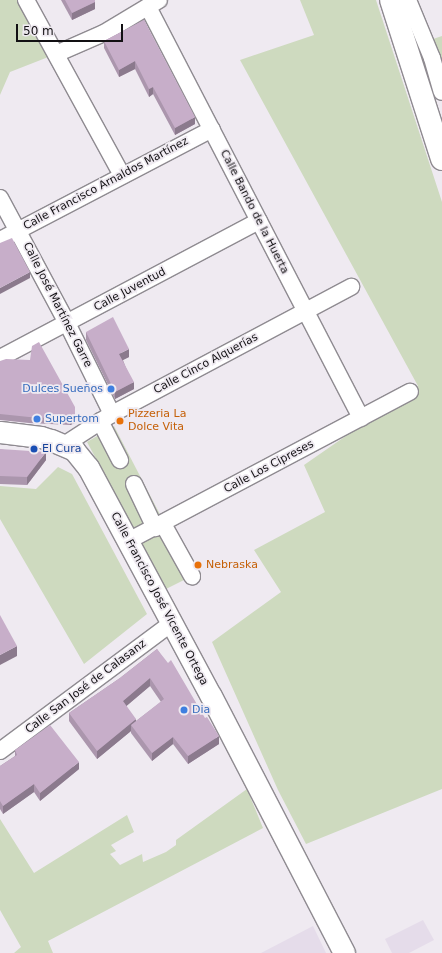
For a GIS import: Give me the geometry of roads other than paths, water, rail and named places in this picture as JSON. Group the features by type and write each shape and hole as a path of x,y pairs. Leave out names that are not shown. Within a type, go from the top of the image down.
{"highway":[{"path":"391,0 442,159"}],"street":[{"path":"26,0 122,175"},
{"path":"408,0 432,58 442,92"},
{"path":"56,54 104,32 153,3"},
{"name":"Calle Bando de la Huerta","path":"153,3 212,129 361,418"},
{"name":"Calle Francisco Arnaldos Martínez","path":"0,240 212,129"},
{"name":"Calle José Martínez Garre","path":"0,198 68,323 106,418 120,460"},
{"name":"Calle Juventud","path":"0,358 259,221"},
{"name":"Calle Cinco Alquerías","path":"64,445 106,418 351,287"},
{"name":"Calle Los Cipreses","path":"128,541 159,526 410,392"},
{"name":"Calle Francisco José Vicente Ortega","path":"0,432 40,437 64,445 74,450 88,467 172,623 344,953"},
{"path":"134,484 159,526 192,576"},
{"name":"Calle San José de Calasanz","path":"0,751 172,623"}],"place":[{"name":"Dulces Sueños","path":"111,389"},
{"name":"Supertom","path":"37,419"},
{"name":"Pizzeria La Dolce Vita","path":"120,421"},
{"name":"El Cura","path":"34,449"},
{"name":"Nebraska","path":"198,565"},
{"name":"Dia","path":"184,710"}]}
